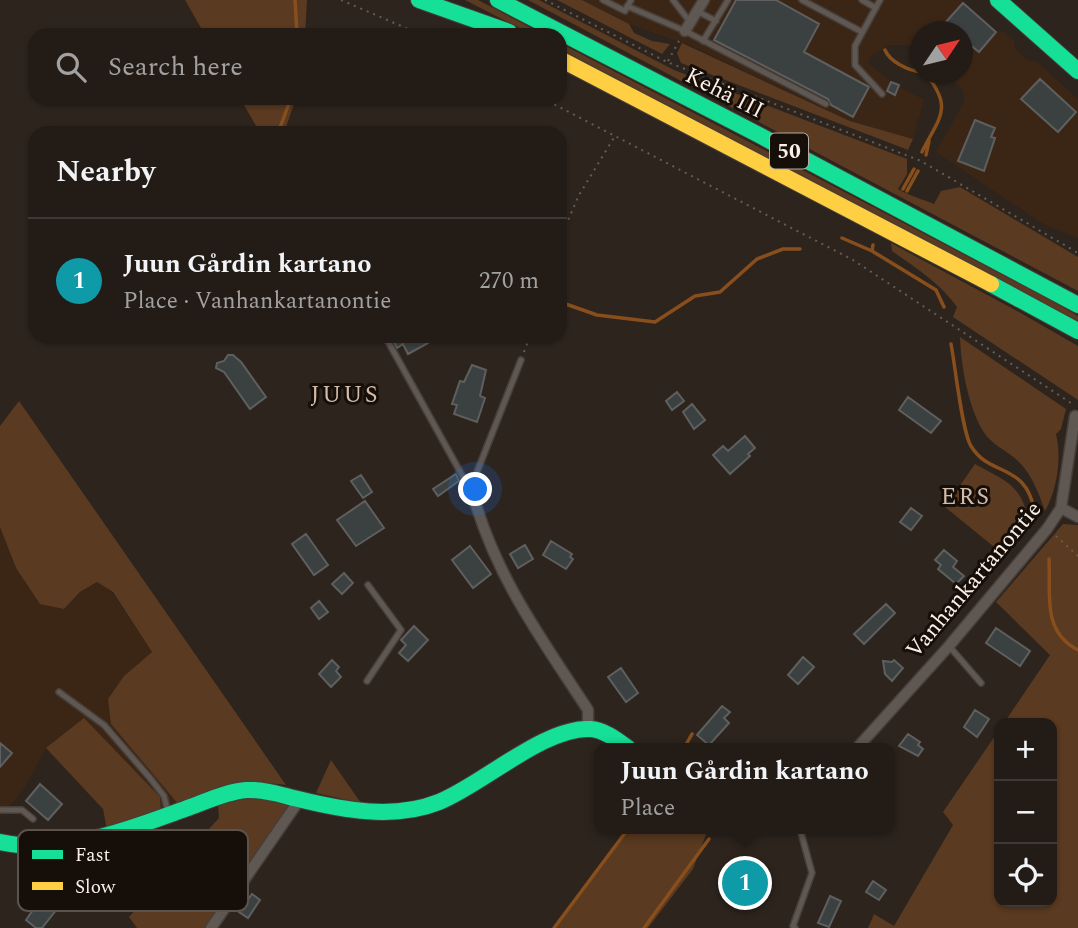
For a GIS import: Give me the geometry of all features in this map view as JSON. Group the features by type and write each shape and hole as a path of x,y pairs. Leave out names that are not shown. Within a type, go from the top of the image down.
{"main road":[{"path":"419,0 495,28"},
{"path":"446,0 500,28"},
{"name":"Kehä III","path":"498,0 552,28"},
{"path":"998,0 1078,71"},
{"name":"Kehä III","path":"567,36 1078,305"},
{"name":"Kehä III","path":"567,63 1078,331"},
{"path":"121,830 244,790 267,791 373,813 420,808 441,801 553,738 589,729 610,735 621,743"},
{"path":"0,842 18,847"}],"street":[{"path":"687,27 704,0"},
{"name":"Vanhankartanontie","path":"862,743 949,646 1061,508 1076,411"},
{"path":"473,495 484,533 507,583 588,710 589,729"},
{"path":"1061,508 1078,517"},
{"path":"248,874 300,799"},
{"path":"211,928 223,911"}],"lane":[{"path":"603,0 625,11 631,0"},
{"path":"673,0 687,27"},
{"path":"704,41 728,0"},
{"path":"802,0 862,32"},
{"path":"862,0 876,8"},
{"path":"880,0 855,46 855,65 882,94"},
{"path":"627,6 687,27 704,41 826,104"},
{"path":"697,11 716,21"},
{"path":"389,343 473,495"},
{"path":"473,495 477,472 521,360"},
{"path":"367,681 401,630 368,585"},
{"path":"949,646 981,683"},
{"path":"59,692 104,725 114,736 164,796 169,815"},
{"path":"0,810 22,810 33,819"},
{"path":"796,928 793,926 812,873 801,834"}],"path":[{"path":"341,0 406,28"},
{"path":"545,0 667,62 921,161 1078,253"},
{"path":"667,62 687,27"},
{"path":"555,105 853,260 1076,411"},
{"path":"567,223 579,195 615,136"},
{"path":"521,360 527,343"},
{"path":"1047,528 1078,556"}],"shaded area":[{"path":"185,0 307,0 305,28 201,28"},
{"path":"465,0 478,0 532,28 519,28"},
{"path":"528,0 539,0 674,70 907,159 907,174 898,189 907,194 934,204 941,191 960,187 1078,257 1078,291"},
{"path":"557,0 582,0 629,24 634,33 652,41 670,44 662,54"},
{"path":"582,0 962,0 996,32 1003,31 1014,41 1015,49 1028,61 1036,61 1078,99 1078,238 1043,224 936,152 964,102 963,91 957,84 973,84 973,21 910,21 910,45 890,45 871,56 868,63 891,82 924,100 913,139 850,121 694,47 629,24"},
{"path":"682,43 850,121 913,139 908,150 681,63 677,53"},
{"path":"567,47 1043,296 1078,316 1078,321 567,53"},
{"path":"244,105 294,105 286,126 256,126"},
{"path":"891,243 1078,346 1078,400 953,317 957,307 950,298 927,276 892,251"},
{"path":"960,337 1066,409 1061,429 1056,434 1057,474 1045,511 1025,468 991,440 978,421 966,386"},
{"path":"19,401 286,785 255,783 231,786 179,805 111,724 108,699 124,676 152,652 113,592 97,582 80,592 64,609 40,604 16,568 0,527 0,426"},
{"path":"975,464 1010,485 1022,499 1028,521 1004,555 945,507"},
{"path":"1063,524 1078,525 1078,928 868,928 874,914 894,926 953,825 943,812 994,737 994,907 1057,907 1057,718 1007,718 1050,655 996,602"},
{"path":"0,527 16,568 64,609 81,592 97,582 112,592 152,652 124,676 179,805 161,811 46,748 24,789 0,817"},
{"path":"84,718 160,797 161,811 107,830 103,809 46,748"},
{"path":"331,760 361,803 316,793"},
{"path":"268,798 287,801 289,807 248,869 248,830 208,830 219,818 218,805 244,799"},
{"path":"624,834 706,834 693,869 648,928 554,928"},
{"path":"134,911 220,911 209,928 137,928 129,917"}],"building":[{"path":"736,0 776,0 819,24 804,52 869,87 853,117 831,105 828,99 714,40"},
{"path":"963,3 996,32 979,52 973,47 973,21 947,21"},
{"path":"1040,79 1076,112 1058,132 1021,99"},
{"path":"891,82 899,85 895,95 887,91"},
{"path":"975,120 995,128 991,137 995,138 984,171 958,161"},
{"path":"394,343 428,343 408,354 403,344 397,348"},
{"path":"228,355 233,355 241,362 266,397 250,409 224,372 216,368 217,363 224,361"},
{"path":"472,365 486,370 480,396 485,398 477,422 454,414 457,405 452,404 460,381 464,382"},
{"path":"677,392 684,401 672,410 666,401"},
{"path":"908,397 941,421 931,433 899,410"},
{"path":"692,404 705,420 694,429 683,412"},
{"path":"745,436 755,448 730,474 713,455 723,446 728,451"},
{"path":"456,474 459,481 438,496 433,489"},
{"path":"361,475 372,492 363,498 351,481"},
{"path":"365,501 384,528 356,546 337,520"},
{"path":"911,508 922,516 911,530 900,522"},
{"path":"306,534 328,565 314,575 292,544"},
{"path":"551,541 572,554 570,557 573,559 566,569 543,555"},
{"path":"525,545 533,559 518,568 510,554"},
{"path":"470,546 491,574 473,588 452,560"},
{"path":"944,550 957,561 953,567 964,576 956,584 938,569 941,565 935,560"},
{"path":"344,573 353,583 342,594 332,584"},
{"path":"319,601 328,612 319,619 311,608"},
{"path":"886,604 895,613 864,644 854,634"},
{"path":"414,626 428,640 408,661 399,653 406,645 401,640"},
{"path":"996,628 1030,651 1020,666 986,643"},
{"path":"803,657 814,667 798,684 788,675"},
{"path":"332,660 339,667 336,671 341,677 331,687 319,674"},
{"path":"894,660 903,668 892,681 885,674 883,661"},
{"path":"621,668 638,693 626,702 608,677"},
{"path":"722,706 730,712 724,718 729,723 711,743 707,743 697,735"},
{"path":"975,710 989,719 977,737 964,727"},
{"path":"908,734 920,742 918,745 923,749 918,756 899,746"},
{"path":"0,743 12,753 0,767"},
{"path":"40,784 62,804 48,820 26,801"},
{"path":"735,865 745,872 749,868 758,874 755,879 765,886 754,900 725,880"},
{"path":"873,881 886,890 879,900 866,892"},
{"path":"252,894 260,900 248,918 239,912 248,911 248,900"},
{"path":"830,896 841,901 829,927 818,923"},
{"path":"32,911 55,911 42,928 36,928 26,920"}],"waterway":[{"path":"295,0 297,28"},
{"path":"885,50 900,65 910,69"},
{"path":"922,152 941,113 940,96 934,84"},
{"path":"281,126 288,105"},
{"path":"926,155 929,141"},
{"path":"903,189 914,169"},
{"path":"907,191 918,171"},
{"path":"842,238 872,251"},
{"path":"873,245 872,251 936,290 944,307"},
{"path":"567,304 597,315 655,322 695,296 720,292 757,259 783,249 800,249"},
{"path":"951,344 962,413 971,446 988,463 1007,472 1024,486 1031,497 1035,514"},
{"path":"1049,559 1049,598 1053,622 1066,642 1078,650"},
{"path":"687,743 692,734"},
{"path":"554,928 624,834"},
{"path":"644,928 709,839"}],"traffic: fast":[{"path":"419,0 498,28"},
{"path":"498,0 552,28"},
{"path":"998,0 1078,71"},
{"path":"567,36 1078,305"},
{"path":"991,284 1078,331"},
{"path":"124,830 223,795 246,790 266,791 351,810 404,811 439,802 456,794 534,746 573,731 601,731 620,743"},
{"path":"0,842 18,844"}],"traffic: slow":[{"path":"567,63 991,284"}],"place":[{"name":"Juun Gårdin kartano","path":"745,883"}],"district":[{"name":"JUUS","path":"345,394"},
{"name":"ERS","path":"966,496"}]}
